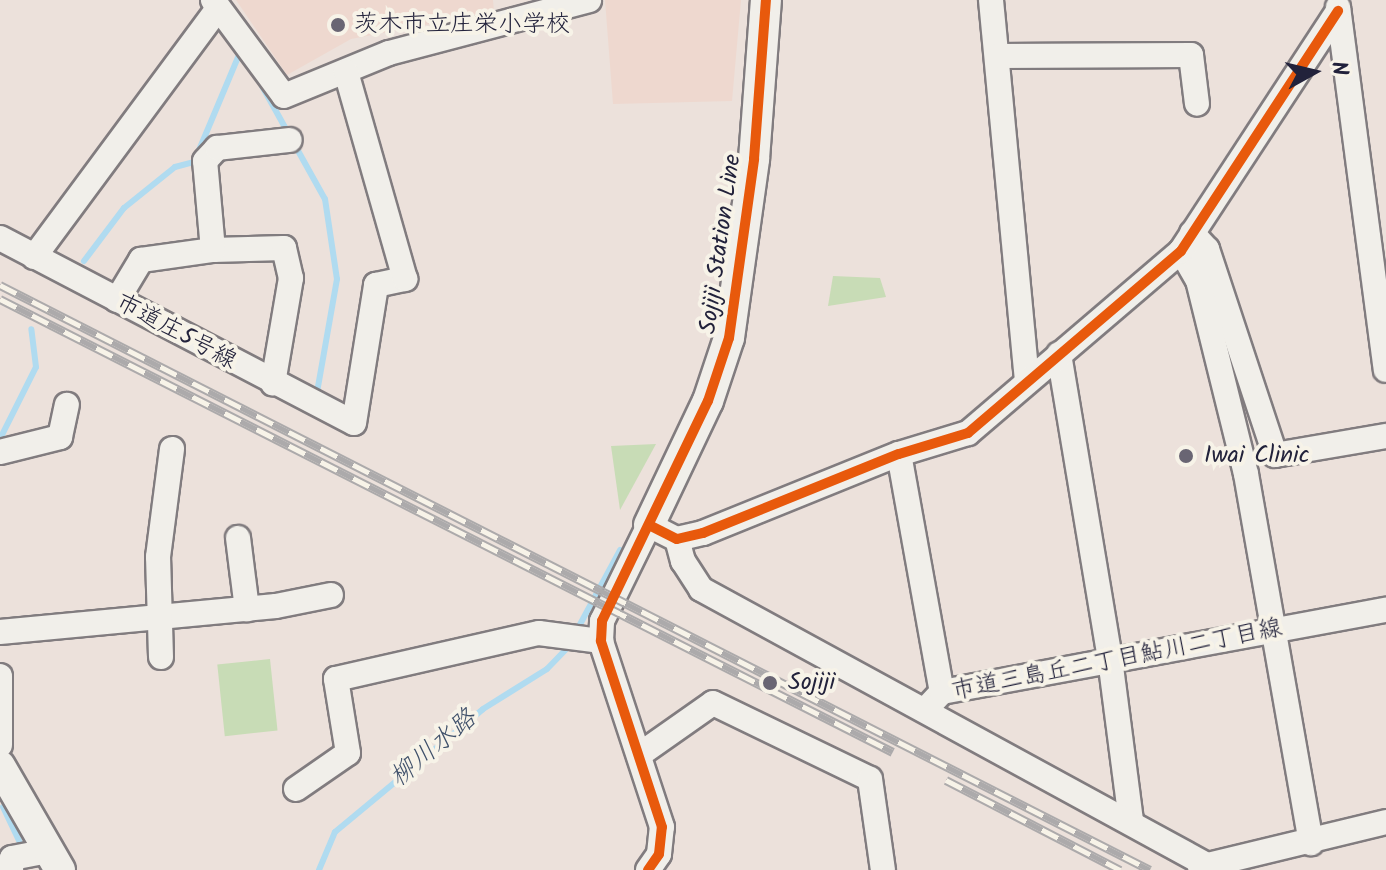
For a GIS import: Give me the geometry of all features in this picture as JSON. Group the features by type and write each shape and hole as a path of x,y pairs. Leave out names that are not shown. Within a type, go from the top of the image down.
{"main road":[{"name":"Sojiji Station Line","path":"649,525 708,401 729,338 751,190 766,0"},
{"path":"5,783 54,860"}],"street":[{"path":"34,257 214,6 284,96 389,53 589,0"},
{"path":"991,0 1027,380"},
{"path":"648,870 659,854 662,827 601,641 602,621 649,525 677,539 703,533 899,454 968,433 1186,242 1337,6"},
{"path":"1337,6 1386,370"},
{"path":"998,56 1191,55 1197,104"},
{"name":"市道庄5号線","path":"0,238 354,423 376,285 405,279 346,72"},
{"path":"213,250 205,161 217,148 290,140"},
{"path":"1186,242 1207,249 1275,455 1386,436"},
{"path":"1186,242 1246,474 1271,630 1311,843"},
{"path":"117,300 141,260 213,250 284,248 291,278 273,383"},
{"path":"1059,354 1110,659 1131,821"},
{"path":"0,452 60,437 67,405"},
{"path":"161,657 158,557 180,477 172,449"},
{"path":"899,454 942,692"},
{"path":"238,538 247,609"},
{"name":"市道三島丘二丁目鮎川二丁目線","path":"677,539 683,561 701,589 925,710 942,692 1386,610"},
{"path":"0,632 247,609 331,595"},
{"path":"296,789 348,753 336,679 539,633 601,641"},
{"path":"0,676 0,745"},
{"path":"639,755 713,703 870,779 883,870"},
{"path":"925,710 1131,821 1205,868 1386,822"},
{"path":"11,870 12,858 54,860"}],"shaded area":[{"name":"茨木市立庄栄小学校","path":"236,0 493,0 494,12 351,39 287,75"},
{"path":"605,0 741,0 732,101 613,104"}],"green space":[{"path":"833,276 880,278 886,297 828,306"},
{"path":"656,444 620,510 611,446"},
{"path":"270,659 278,731 225,736 217,665"}],"waterway":[{"path":"84,261 124,208 175,167 194,162 241,50"},
{"path":"262,86 325,199 337,279 317,392"},
{"path":"0,439 36,367 31,329"},
{"name":"柳川水路","path":"577,630 620,550"},
{"name":"柳川水路","path":"319,870 335,832 483,709 547,669 569,646"},
{"path":"3,807 24,851"}],"railway":[{"path":"0,285 1150,870"},
{"path":"0,299 893,752"},
{"path":"946,780 1120,870"}],"cycle path":[{"path":"648,870 659,854 662,827 601,641 602,621 708,401 729,338 754,159 766,0"},
{"path":"649,525 677,539 703,533 899,454 968,433 1181,251 1338,11"}],"place":[{"name":"茨木市立庄栄小学校","path":"338,25"},
{"name":"Iwai Clinic","path":"1186,456"},
{"name":"Sojiji","path":"770,683"}]}
